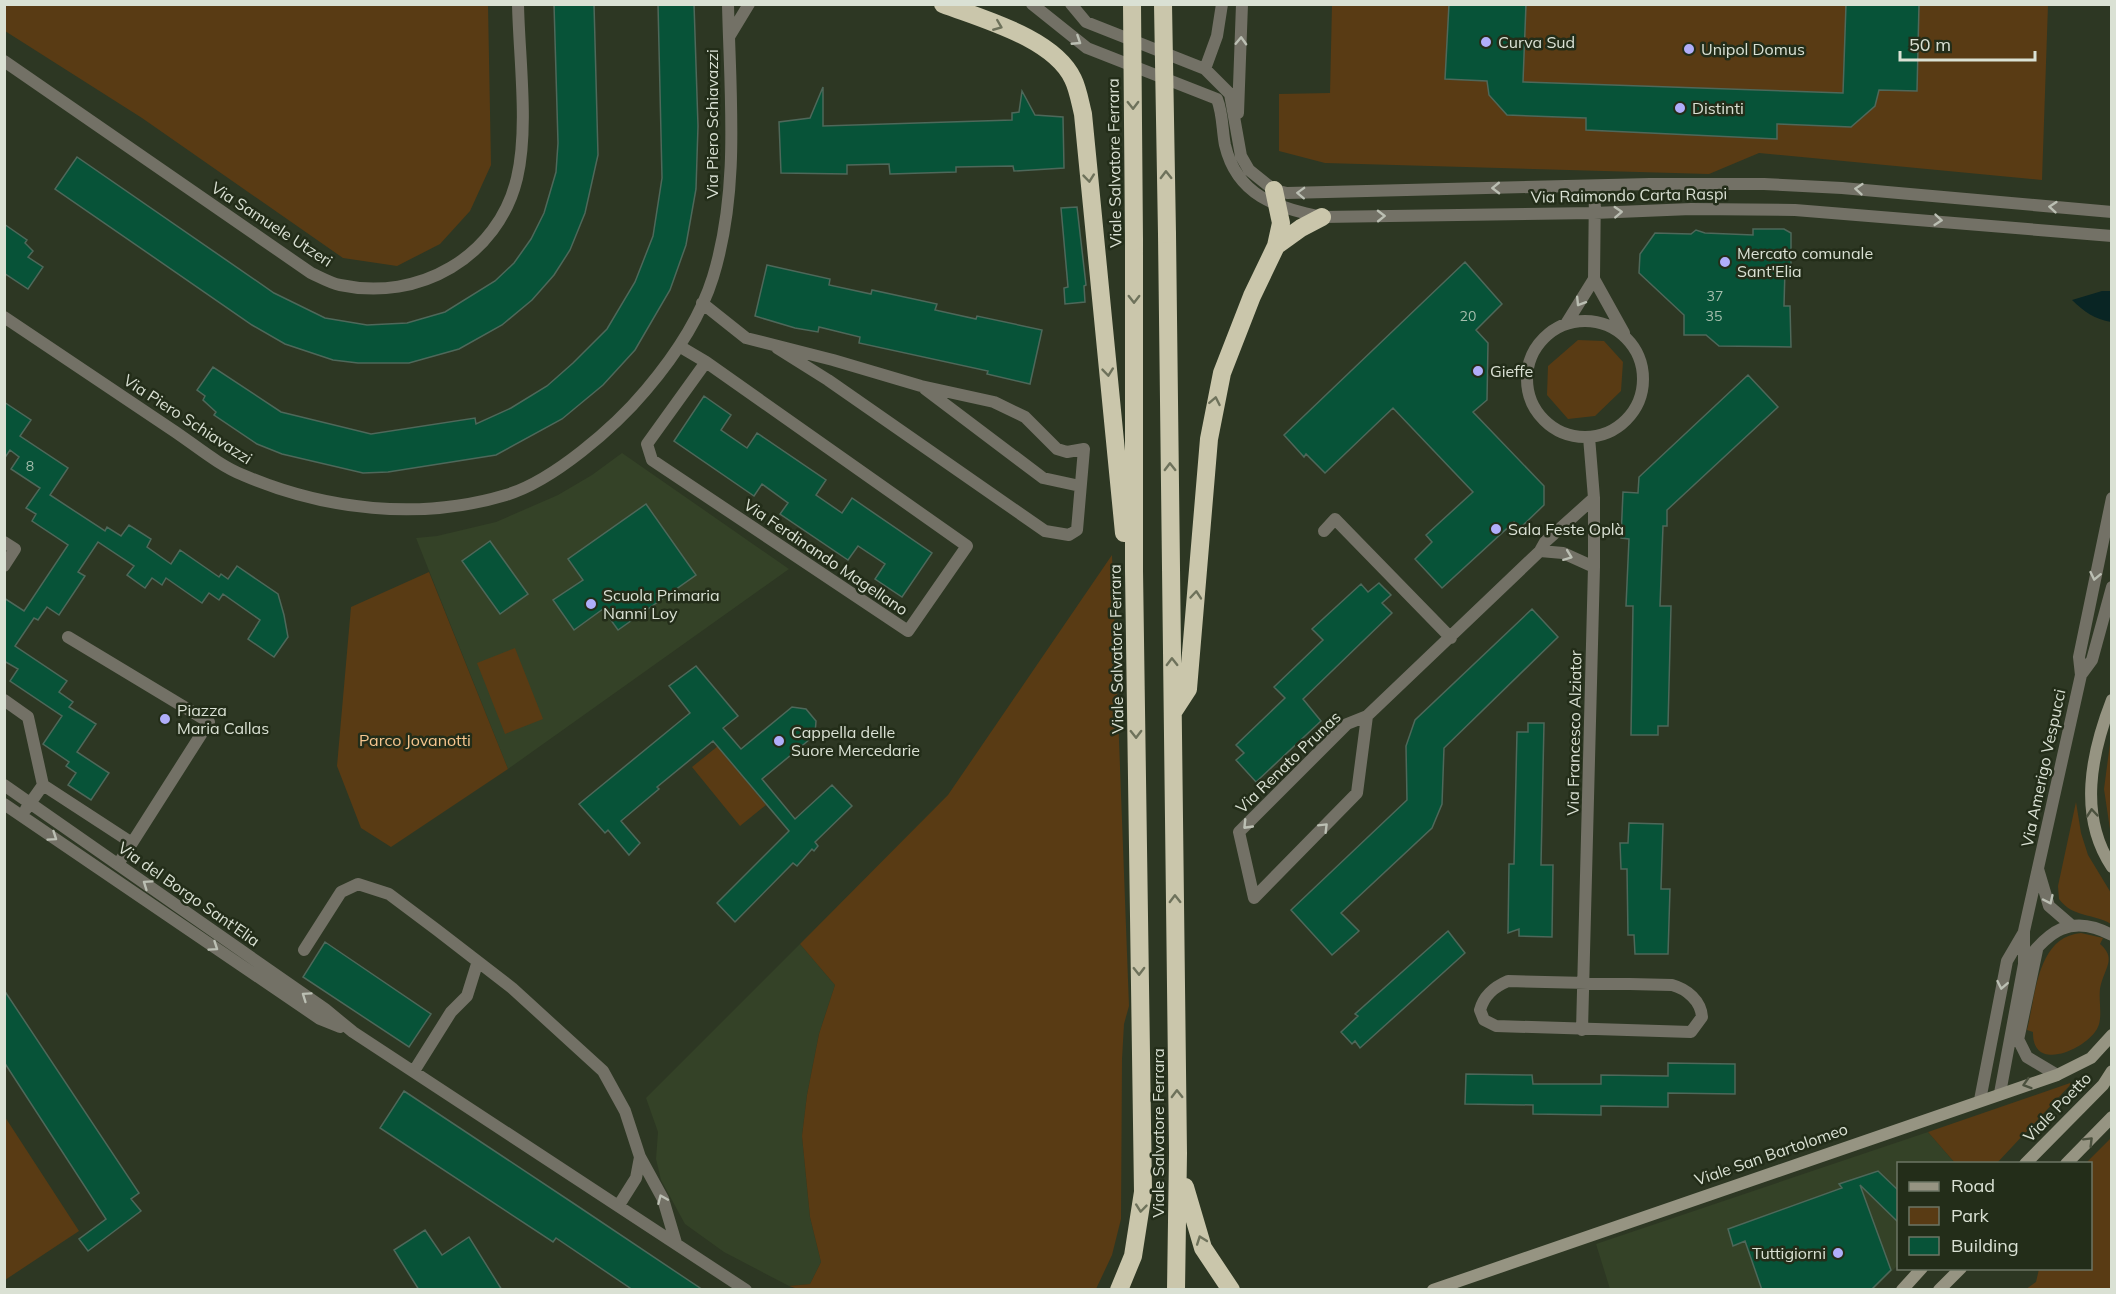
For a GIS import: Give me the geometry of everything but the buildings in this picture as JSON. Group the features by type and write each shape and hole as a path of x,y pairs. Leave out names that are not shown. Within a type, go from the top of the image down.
{"highway":[{"path":"943,4 1036,41 1053,55 1072,77 1083,114 1126,551 1134,571"},
{"name":"Viale Salvatore Ferrara","path":"1119,1290 1133,1256 1143,1192 1134,571 1132,4"},
{"name":"Viale Salvatore Ferrara","path":"1163,4 1178,1153 1176,1290"},
{"path":"1173,712 1188,689 1209,439 1215,403 1226,362 1252,296 1276,246 1281,223 1276,198"},
{"path":"1276,246 1301,228 1322,217"},
{"path":"1178,1153 1190,1210 1203,1248 1231,1290"}],"street":[{"name":"Via Samuele Utzeri","path":"4,61 311,273 339,285 384,288 412,285 437,276 478,249 508,205 517,179 521,148 518,4"},
{"name":"Via Piero Schiavazzi","path":"4,318 240,474 302,496 353,508 432,508 507,495 562,466 626,414 672,360 702,303 712,279 729,205 732,173 728,4"},
{"path":"729,38 749,4"},
{"path":"1032,4 1087,48 1217,99 1230,94 1240,78"},
{"path":"1071,4 1086,22 1205,69 1230,94"},
{"path":"1205,69 1217,36 1222,4"},
{"path":"1236,123 1242,4"},
{"name":"Via Raimondo Carta Raspi","path":"1230,94 1241,156 1250,170 1276,198 1322,217 1594,213 1691,208 1795,210 2112,236"},
{"name":"Via Raimondo Carta Raspi","path":"1217,99 1230,162 1243,182 1258,196 1276,198 1359,190 1755,184 1842,188 2112,212"},
{"path":"1595,186 1594,279 1638,356 1643,377 1636,406 1617,428 1589,437 1575,436 1549,424 1532,401 1528,387 1527,373 1537,346 1547,335 1566,324 1586,321 1601,323 1626,338"},
{"path":"1566,324 1594,279"},
{"path":"702,303 747,338 921,386 994,402 1025,417 1057,449 1067,452 1084,449 1077,530 1069,535 1045,531 828,380 777,348"},
{"name":"Via Ferdinando Magellano","path":"679,346 706,362 967,546 908,631 652,460 647,444 706,362"},
{"path":"921,386 1043,478 1080,486"},
{"name":"Via Francesco Alziator","path":"1582,1030 1585,984 1594,567 1594,498 1589,437"},
{"name":"Via Renato Prunas","path":"1366,716 1357,793 1254,898 1239,832 1347,724 1366,716 1540,551 1545,542 1594,498"},
{"name":"Via Amerigo Vespucci","path":"2000,1093 2024,964 2025,931 2081,675 2079,657 2112,498"},
{"path":"1324,531 1335,519 1450,638"},
{"path":"4,542 15,549 4,566"},
{"path":"1540,551 1563,553 1594,567"},
{"name":"Via Amerigo Vespucci","path":"2081,675 2092,660 2112,587"},
{"path":"68,637 209,722 118,864"},
{"path":"4,700 28,717 43,785 132,843"},
{"path":"2112,700 2098,735 2091,785 2094,833 2112,867"},
{"name":"Via del Borgo Sant'Elia","path":"4,785 325,1009 353,1032 746,1290"},
{"path":"21,816 43,785"},
{"name":"Via del Borgo Sant'Elia","path":"4,804 320,1019 353,1032"},
{"name":"Via Amerigo Vespucci","path":"2038,868 2049,906 2071,926"},
{"path":"304,950 341,892 358,884 389,894 477,964 512,988 610,1079 625,1111 640,1156 663,1199 676,1244"},
{"path":"2024,964 2047,936 2071,926 2093,927 2112,935"},
{"name":"Via Amerigo Vespucci","path":"1980,1100 2007,961 2025,931"},
{"path":"2018,1040 2038,945"},
{"path":"414,1071 451,1012 467,996 477,964"},
{"path":"1508,981 1672,984 1681,987 1701,1008 1702,1017 1690,1032 1582,1030 1496,1026 1484,1020 1480,1010 1484,998 1498,985 1508,981"},
{"path":"2012,1023 2018,1040 2033,1062 2057,1075"},
{"name":"Viale San Bartolomeo","path":"1433,1290 2057,1075 2091,1058 2112,1035"},
{"name":"Viale Poetto","path":"2027,1162 2103,1085 2112,1071"},
{"path":"2068,1162 2112,1117"},
{"path":"619,1205 636,1178 640,1156"},
{"path":"1902,1290 1921,1270"},
{"path":"1939,1290 1959,1270"}],"shaded area":[{"name":"Scuola Primaria Nanni Loy","path":"622,453 789,569 508,769 416,538 437,536 496,522 558,495 592,475"},
{"path":"800,944 835,985 819,1034 807,1095 802,1136 810,1217 821,1262 810,1284 789,1286 724,1252 685,1224 661,1180 656,1159 658,1132 646,1098"},
{"path":"1928,1132 1954,1162 1897,1162 1897,1266 1874,1289 1610,1289 1596,1244"}],"green space":[{"path":"4,5 488,5 491,165 470,211 440,244 397,266 343,258 142,118 5,31"},
{"name":"Unipol Domus","path":"1332,5 2048,5 2042,180 1759,153 1709,174 1325,163 1279,151 1279,94 1330,93"},
{"path":"1578,340 1604,341 1623,362 1621,391 1595,416 1568,419 1547,395 1548,366"},
{"path":"1112,555 1129,1006 1124,1024 1122,1059 1121,1219 1112,1255 1096,1289 798,1289 789,1286 810,1284 821,1262 810,1217 802,1136 807,1095 819,1034 835,985 800,944 948,795"},
{"name":"Parco Jovanotti","path":"429,572 508,769 391,847 361,828 337,766 351,607"},
{"path":"515,648 543,719 505,734 477,663"},
{"path":"2111,736 2111,836 2104,789"},
{"path":"718,746 766,805 740,826 692,767"},
{"path":"2076,802 2081,833 2088,855 2111,893 2111,924 2070,909 2059,899 2058,886"},
{"path":"2081,933 2103,938 2100,944 2109,958 2100,989 2099,1024 2091,1037 2082,1044 2060,1054 2050,1055 2041,1052 2035,1045 2033,1032 2027,1030 2036,985 2047,956 2055,945 2066,937"},
{"path":"2073,1082 1998,1162 1954,1162 1928,1132"},
{"path":"5,1117 79,1231 4,1280"},
{"path":"2111,1138 2111,1289 2026,1289 2036,1282 2039,1270 2092,1270 2092,1162 2087,1162"}],"water":[{"path":"2102,291 2111,291 2111,322 2090,314 2072,300"}],"place":[{"name":"Curva Sud","path":"1486,42"},
{"name":"Unipol Domus","path":"1689,49"},
{"name":"Distinti","path":"1680,108"},
{"name":"Mercato comunale Sant'Elia","path":"1725,262"},
{"name":"Gieffe","path":"1478,371"},
{"name":"Sala Feste Oplà","path":"1496,529"},
{"name":"Scuola Primaria Nanni Loy","path":"591,604"},
{"name":"Piazza Maria Callas","path":"165,719"},
{"name":"Cappella delle Suore Mercedarie","path":"779,741"},
{"name":"Tuttigiorni","path":"1838,1253"}]}
